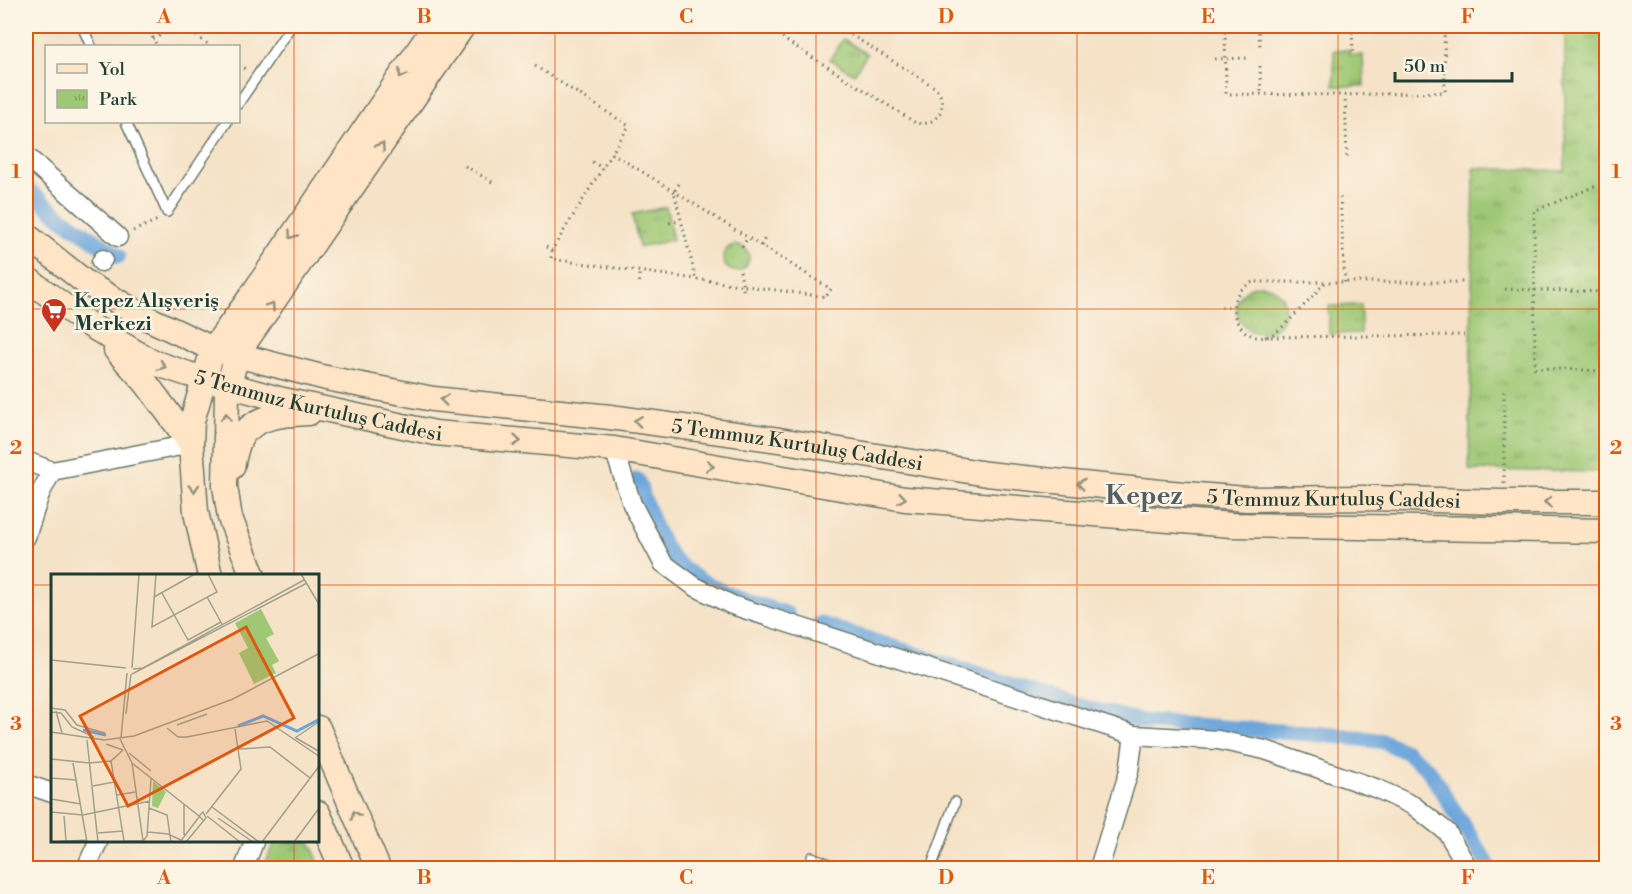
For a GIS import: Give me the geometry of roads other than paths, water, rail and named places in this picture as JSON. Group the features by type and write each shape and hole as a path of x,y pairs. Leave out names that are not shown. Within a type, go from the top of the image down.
{"main road":[{"path":"209,574 196,512 190,444 192,421 213,348 250,298 435,26"},
{"path":"252,574 230,518 225,486 225,438 229,386 237,354 463,26"},
{"name":"5 Temmuz Kurtuluş Caddesi","path":"28,236 86,283 141,315 213,348 326,378 433,399 633,420 779,440 987,474 1246,499 1372,498 1500,502 1606,502"},
{"name":"5 Temmuz Kurtuluş Caddesi","path":"26,278 88,324 152,362 229,386 435,433 614,449 905,499 1232,525 1606,531"},
{"path":"88,324 140,376 190,444"},
{"path":"225,486 240,440 248,429 262,421 284,414 335,412"},
{"path":"320,733 378,868"},
{"path":"320,818 342,868"}],"street":[{"path":"26,156 118,237"},
{"path":"26,461 52,471 190,444"},
{"path":"614,449 632,504 663,562 694,586 732,605 1134,735 1218,740 1265,750 1378,789 1414,806 1447,832 1468,868"},
{"path":"26,537 40,494 52,471"},
{"path":"1099,868 1129,771 1134,735"},
{"path":"26,784 51,793"},
{"path":"86,868 98,843"},
{"path":"244,868 254,843"}],"lane":[{"path":"82,26 91,45"},
{"path":"240,101 291,26"},
{"path":"126,123 167,212 226,123"},
{"path":"931,868 955,802"},
{"path":"812,857 839,868"}],"waterway":[{"path":"26,188 63,219 118,256"},
{"path":"637,480 662,542 684,570 727,593 787,614"},
{"path":"820,624 1078,706 1145,722 1330,735 1382,741 1405,751 1428,769 1490,868"}],"place":[{"name":"Kepez Alışveriş Merkezi","path":"54,334"}],"district":[{"name":"Kepez","path":"1144,495"}]}
